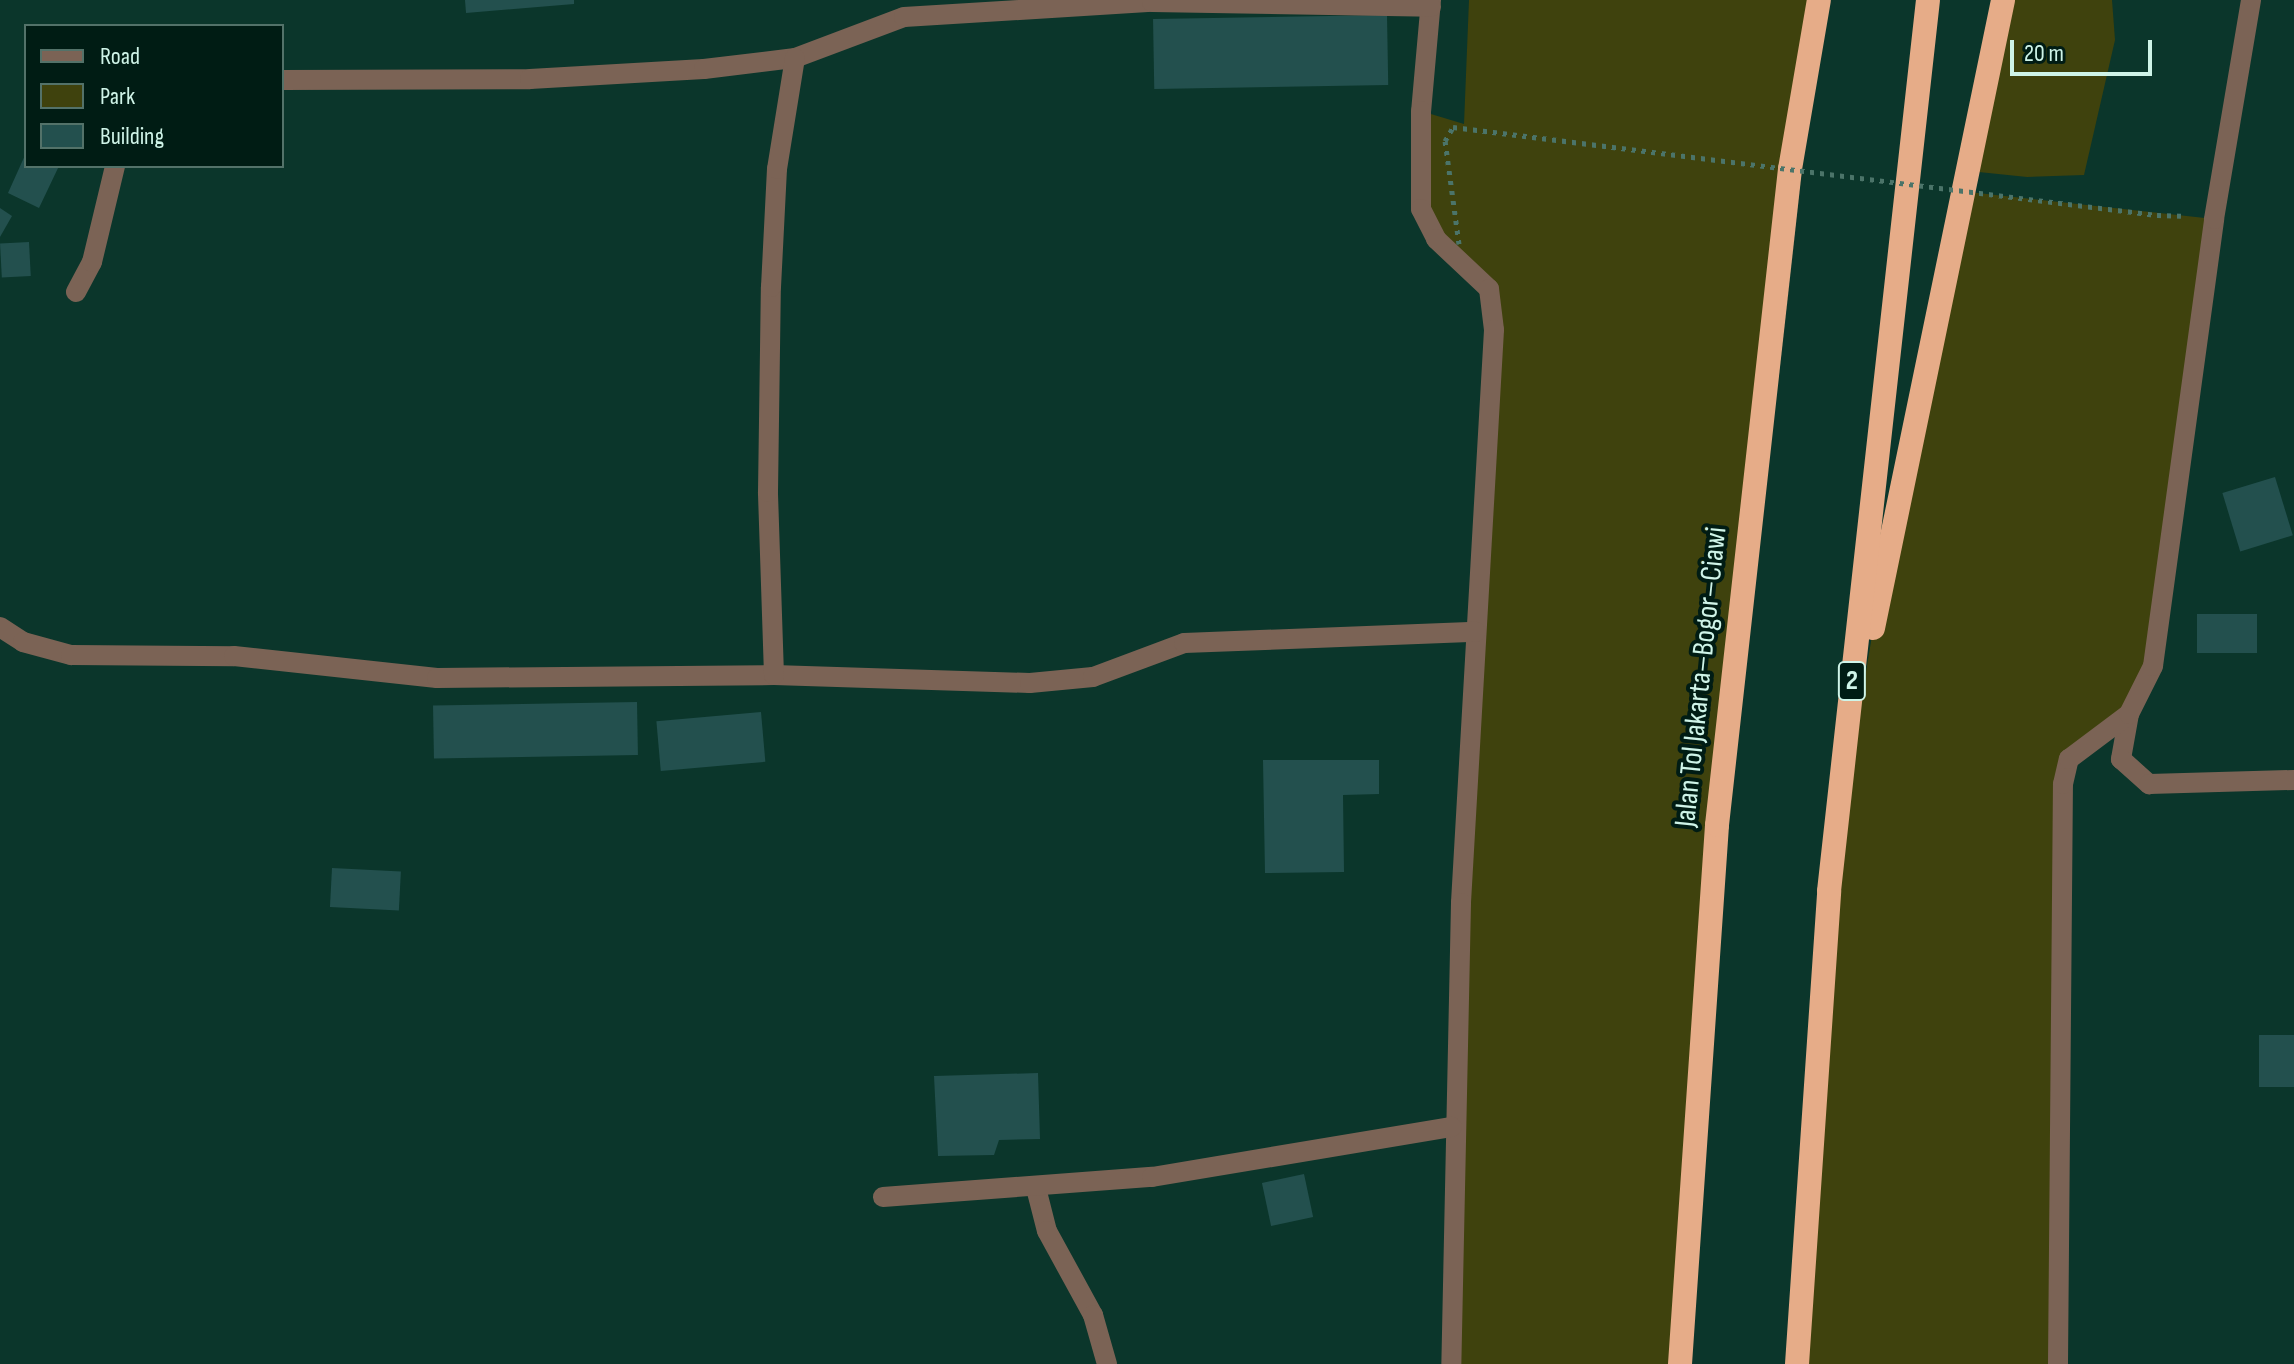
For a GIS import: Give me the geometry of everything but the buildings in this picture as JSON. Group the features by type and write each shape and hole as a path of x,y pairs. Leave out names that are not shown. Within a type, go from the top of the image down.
{"highway":[{"name":"Jalan Tol Jakarta–Bogor–Ciawi","path":"1680,1364 1717,825 1790,169 1819,0"},
{"name":"2","path":"1797,1364 1829,891 1928,0"},
{"path":"1829,891 1891,523 2003,0"}],"street":[{"path":"2058,1364 2063,784 2076,751 2129,714 2145,692 2160,634 2214,219 2251,0"},
{"path":"284,80 530,79 704,69 795,58 904,17 1152,2 1431,4 1421,111 1421,209 1436,239 1484,280 1493,302 1452,1127 1451,1364"},
{"path":"774,675 771,287 777,169 795,58"},
{"path":"76,292 92,262 115,168"},
{"path":"0,627 23,642 71,655 234,656 437,678 774,675 1064,682 1184,643 1476,632"},
{"path":"2129,714 2121,759 2149,784 2294,780"},
{"path":"883,1197 1036,1188 1209,1169 1452,1127"},
{"path":"1036,1188 1047,1231 1101,1333 1107,1364"}],"path":[{"path":"1459,244 1445,141 1453,127 2157,215"}],"green space":[{"path":"1469,0 1819,0 1749,514 1680,1364 1449,1364 1493,302 1447,252 1419,178 1421,111 1464,124"},
{"path":"2003,0 2112,0 2115,40 2084,175 2027,177 1969,171"},
{"path":"1969,192 2214,219 2145,692 2065,772 2058,1364 1797,1364 1829,891 1891,523"}]}
